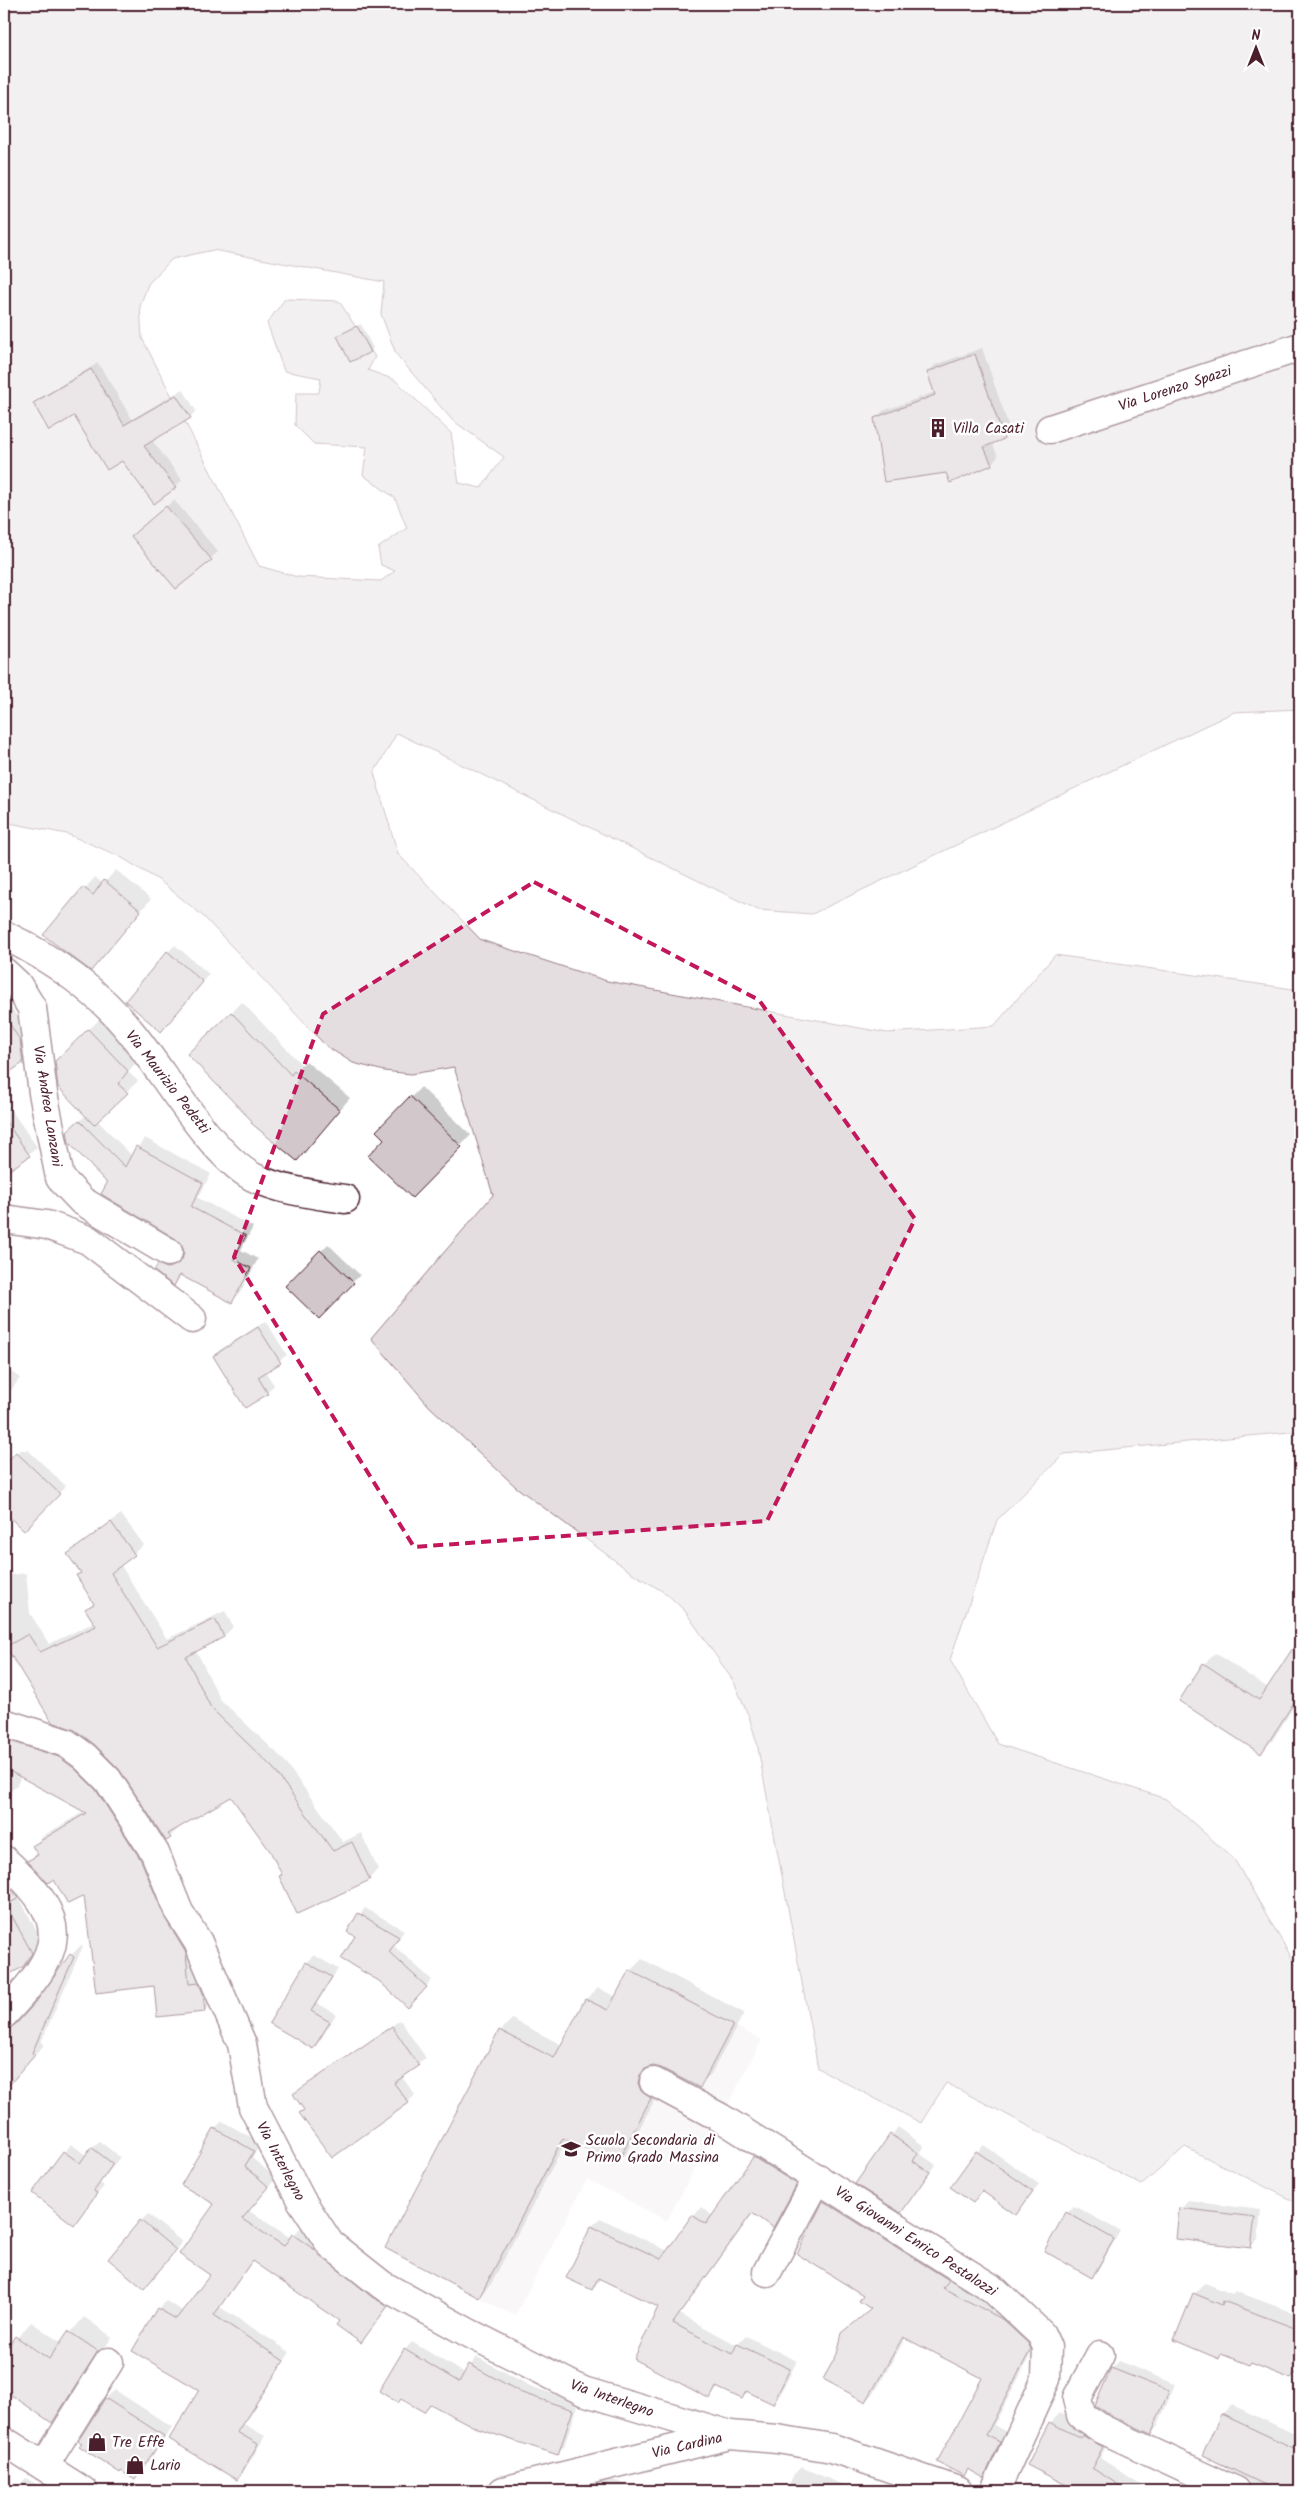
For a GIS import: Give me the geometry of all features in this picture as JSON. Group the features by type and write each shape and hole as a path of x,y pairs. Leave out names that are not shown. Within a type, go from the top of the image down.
{"street":[{"name":"Via Lorenzo Spazzi","path":"1050,429 1300,347"},
{"name":"Via Maurizio Pedetti","path":"4,935 31,948 93,993 133,1034 230,1161 252,1176 278,1188 345,1199"},
{"name":"Via Andrea Lanzani","path":"4,972 17,984 32,1008 43,1093 60,1178 82,1201 168,1252"},
{"path":"4,1219 47,1225 88,1240 192,1319"},
{"name":"Via Interlegno","path":"4,1723 66,1743 84,1756 108,1780 155,1853 179,1912 198,1942 242,2044 253,2107 301,2200 330,2244 382,2285 467,2332 583,2391 730,2435"},
{"path":"4,1860 30,1884 48,1912 54,1928 52,1950 36,1978 4,2014"},
{"name":"Via Giovanni Enrico Pestalozzi","path":"654,2082 721,2118 993,2289 1041,2334 1047,2347 1046,2379 995,2491"},
{"name":"Via Giovanni Enrico Pestalozzi","path":"767,2272 818,2178"},
{"path":"1100,2355 1077,2398 1081,2415 1102,2429 1236,2491"},
{"path":"44,2466 109,2362"},
{"name":"Via Cardina","path":"502,2491 730,2435 777,2439 832,2448 958,2491"},
{"path":"4,2441 83,2491"}],"highlighted area":[{"path":"534,882 759,1000 915,1219 767,1521 414,1547 234,1257 323,1014"}],"shaded area":[{"path":"4,4 1300,4 1300,709 1234,712 812,914 758,910 397,733 374,773 398,854 481,940 607,981 887,1033 994,1026 1055,955 1300,990 1300,1431 1064,1454 997,1520 950,1660 998,1744 1166,1799 1234,1859 1300,1972 1300,2204 1185,2147 1142,2185 946,2083 921,2123 818,2068 757,1743 749,1717 734,1682 685,1611 667,1594 629,1571 516,1487 429,1406 371,1338 493,1195 454,1067 411,1074 384,1071 353,1063 326,1046 203,916 160,881 119,856 67,834 4,822","holes":["213,250 384,282 381,314 396,354 452,420 504,457 481,488 459,483 451,433 395,380 368,370 375,357 339,301 285,299 267,323 284,371 321,378 319,393 296,393 295,425 314,444 367,447 363,475 395,498 407,528 378,548 381,565 395,571 381,581 298,577 259,566 142,338 140,306 148,284 172,259"]},
{"name":"Scuola Secondaria di Primo Grado Massina","path":"629,1970 762,2040 667,2221 587,2179 515,2316 385,2248 499,2030 554,2058 585,1999 608,2010"}],"building":[{"path":"357,326 371,352 350,362 337,336"},
{"name":"Villa Casati","path":"975,354 1004,439 984,447 992,465 950,483 946,473 884,482 874,418 935,395 927,372"},
{"path":"91,369 124,425 176,395 191,418 144,446 176,488 154,504 122,461 107,470 74,416 49,431 33,403"},
{"path":"166,506 212,560 176,589 131,536"},
{"path":"104,880 141,911 91,971 43,935 83,887 93,895"},
{"path":"167,951 203,982 161,1032 125,1001"},
{"path":"231,1012 291,1075 294,1071 340,1110 297,1161 251,1123 252,1121 187,1054"},
{"path":"4,1015 20,1040 23,1063 4,1076"},
{"path":"88,1029 128,1071 118,1084 128,1093 94,1125 58,1087 55,1061"},
{"path":"410,1096 462,1147 412,1198 368,1156 384,1139 376,1131"},
{"path":"4,1119 30,1156 4,1174"},
{"path":"79,1120 125,1167 136,1146 203,1183 191,1207 246,1236 233,1259 251,1268 232,1303 180,1275 174,1286 154,1271 158,1264 167,1268 176,1265 182,1260 184,1252 182,1245 176,1239 101,1194 107,1183 69,1143 67,1131"},
{"path":"320,1250 354,1283 319,1319 285,1286"},
{"path":"258,1327 281,1363 258,1377 268,1394 245,1408 213,1356"},
{"path":"16,1452 60,1494 24,1531 4,1512 4,1465"},
{"path":"111,1522 135,1555 111,1573 157,1647 215,1619 224,1637 186,1657 211,1708 273,1768 333,1851 352,1842 370,1880 297,1914 279,1876 282,1875 270,1851 231,1797 168,1834 171,1838 166,1841 119,1769 95,1745 75,1730 52,1722 6,1647 28,1634 40,1652 96,1626 85,1609 94,1604 76,1575 81,1573 67,1554"},
{"path":"1300,1637 1300,1693 1261,1754 1179,1701 1203,1663 1259,1700"},
{"path":"4,1739 59,1757 74,1768 96,1790 141,1860 165,1918 186,1953 189,1984 199,1983 203,1993 205,2012 157,2017 154,1986 96,1993 84,1896 68,1904 54,1880 48,1883 27,1861 38,1855 32,1846 86,1813 4,1768"},
{"path":"4,1882 19,1898 6,1905 32,1953 23,1967 4,1977"},
{"path":"358,1913 399,1937 389,1952 427,1987 408,2008 379,1981 341,1959 355,1936 347,1932"},
{"path":"70,1954 74,1957 32,2053 35,2055 4,2091 4,2029 16,2024 36,2002"},
{"path":"306,1962 332,1977 311,2011 330,2022 313,2049 269,2023"},
{"name":"Scuola Secondaria di Primo Grado Massina","path":"629,1970 733,2025 700,2088 661,2068 653,2066 645,2069 640,2075 638,2083 641,2091 651,2098 616,2165 563,2138 479,2298 385,2248 499,2030 554,2058 585,1999 608,2010"},
{"path":"392,2026 419,2066 394,2083 409,2103 332,2158 299,2113 304,2110 293,2094"},
{"path":"214,2128 254,2151 245,2166 269,2187 242,2219 284,2246 292,2234 315,2250 372,2297 388,2306 361,2343 336,2325 339,2321 252,2261 214,2315 284,2361 237,2432 258,2444 237,2480 169,2439 199,2390 132,2351 157,2308 176,2319 210,2275 179,2254 214,2204 181,2185"},
{"path":"890,2134 918,2153 913,2161 930,2172 901,2213 855,2184"},
{"path":"91,2147 113,2164 94,2191 97,2193 74,2225 32,2193 63,2151 80,2163"},
{"path":"976,2151 1033,2191 1016,2215 982,2191 973,2203 950,2187"},
{"path":"753,2157 797,2184 773,2228 752,2213 673,2323 732,2354 737,2344 790,2369 773,2404 746,2391 742,2399 716,2387 710,2399 634,2359 658,2307 598,2278 592,2290 566,2278 591,2226 661,2259 692,2215 706,2224"},
{"path":"823,2201 949,2280 943,2288 1002,2319 1028,2343 1031,2349 986,2435 1000,2442 984,2478 968,2469 964,2476 937,2462 982,2378 903,2337 866,2402 823,2379 837,2354 842,2333 871,2309 859,2301 863,2295 797,2254"},
{"path":"1179,2208 1255,2217 1251,2248 1176,2239"},
{"path":"1066,2212 1114,2239 1092,2278 1044,2251"},
{"path":"140,2220 176,2250 144,2289 108,2259"},
{"path":"1193,2293 1222,2305 1223,2301 1300,2330 1300,2376 1294,2373 1291,2379 1251,2363 1250,2365 1221,2354 1219,2359 1174,2340"},
{"path":"68,2331 98,2351 52,2423 4,2390 4,2352 15,2336 49,2359"},
{"path":"404,2349 459,2382 469,2364 522,2393 573,2410 558,2455 478,2429 430,2404 424,2412 401,2399 398,2403 379,2391"},
{"path":"1111,2368 1169,2391 1151,2434 1110,2415 1095,2405"},
{"path":"105,2398 164,2436 135,2480 121,2471 120,2473 79,2446 82,2443 78,2441"},
{"path":"1221,2414 1300,2451 1300,2491 1278,2491 1202,2455"},
{"path":"1049,2422 1081,2438 1082,2435 1103,2447 1092,2468 1128,2491 1078,2491 1027,2465"}],"place":[{"name":"Villa Casati","path":"938,428"},
{"name":"Scuola Secondaria di Primo Grado Massina","path":"571,2149"},
{"name":"Tre Effe","path":"97,2442"},
{"name":"Lario","path":"135,2465"}]}
